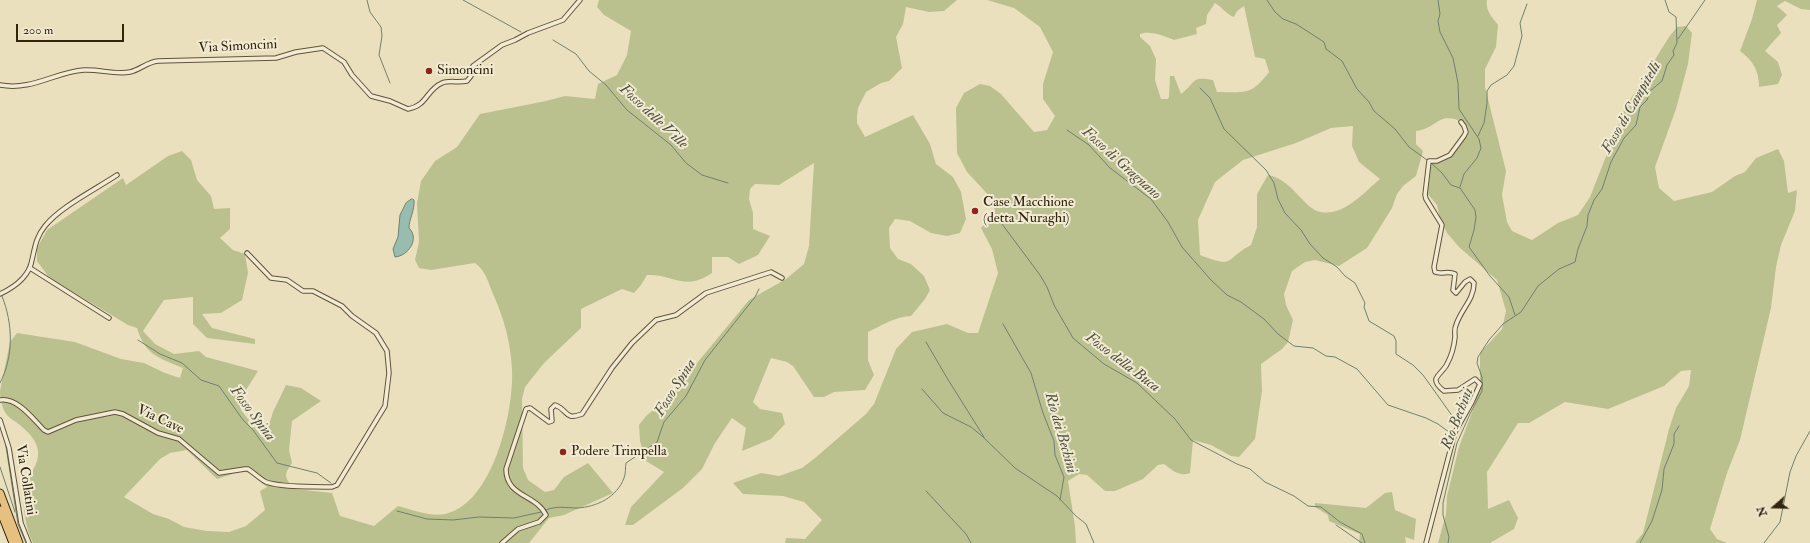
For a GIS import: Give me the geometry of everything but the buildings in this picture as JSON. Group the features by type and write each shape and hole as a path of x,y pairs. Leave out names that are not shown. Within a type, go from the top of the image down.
{"highway":[{"path":"0,493 19,543"},
{"path":"0,510 13,543"}],"street":[{"name":"Via Simoncini","path":"0,85 25,85 85,70 118,73 131,72 149,62 276,58 296,52 321,48 344,62 352,75 371,96 390,101 408,109 422,104 432,90 442,83 448,81 455,83 467,82 471,76 473,66 501,46 528,33 564,20 580,0"},
{"path":"1426,543 1455,432 1471,404 1480,384 1475,379 1458,390 1444,391 1438,386 1436,381 1437,377 1442,373 1447,364 1453,350 1455,326 1471,299 1474,290 1474,283 1470,279 1465,282 1456,292 1454,290 1455,274 1450,272 1435,272 1434,267 1442,225 1425,195 1429,161 1444,158 1454,150 1466,132 1461,122"},
{"path":"0,294 17,285 30,268 36,240 45,226 65,209 117,175"},
{"name":"Via Cave","path":"0,400 10,400 19,406 48,432 76,420 115,412 123,414 158,433 179,439 219,473 248,469 266,482 299,486 335,486 340,483 349,464 385,406 389,373 387,351 376,333 352,316 342,306 313,291 303,291 287,280 271,278 247,253"},
{"path":"30,268 109,318"},
{"path":"502,543 518,529 539,522 546,515 542,508 510,487 506,476 506,469 526,409 530,408 549,422 552,421 551,410 556,405 568,416 574,417 582,414 612,368 632,343 656,320 676,315 706,293 771,272 782,278"},
{"name":"Via Collatini","path":"0,420 9,448 21,523 29,543"}],"green space":[{"path":"599,0 957,0 944,11 929,12 906,7 903,24 896,37 902,68 889,81 881,83 866,92 858,108 857,123 865,137 913,115 930,144 936,164 953,177 961,192 966,219 960,233 947,236 931,233 910,221 895,219 889,228 890,248 898,259 911,264 924,276 930,290 925,299 911,316 894,319 868,332 868,360 874,375 865,390 834,392 824,397 814,397 793,366 787,362 771,358 753,402 760,409 782,413 785,424 771,439 742,451 746,428 732,418 715,443 702,469 683,488 633,525 625,525 631,507 664,472 646,461 640,441 639,425 646,416 669,397 749,300 786,279 804,264 809,246 814,163 779,185 755,184 750,189 749,199 753,213 753,229 770,236 758,255 739,264 728,257 712,257 712,273 694,281 687,282 657,275 647,275 634,293 622,289 581,309 581,328 544,363 525,387 522,399 523,468 528,480 545,492 554,490 564,477 588,463 613,493 564,515 549,518 529,543 33,543 26,522 23,484 37,461 37,447 29,433 5,413 0,394 10,342 17,333 75,342 121,359 144,363 180,378 183,368 160,358 149,350 140,337 137,328 128,325 48,276 37,261 37,248 47,230 123,178 126,185 168,156 182,151 191,160 197,180 211,196 214,209 230,208 230,229 220,238 233,250 245,254 248,273 242,300 221,313 202,314 212,328 255,339 255,344 207,338 193,324 193,297 164,300 143,331 155,344 174,354 199,351 206,357 258,371 239,401 241,410 262,437 266,434 273,412 286,385 301,388 321,401 292,421 289,450 292,463 286,476 294,489 332,493 340,516 374,526 398,506 433,515 445,514 462,507 476,493 488,475 497,454 504,431 512,388 510,351 500,312 486,277 479,266 475,263 431,270 419,268 415,260 419,242 417,203 421,181 435,161 457,147 480,114 565,96 595,99 598,84 617,75 627,55 631,31 604,15 597,7","holes":["187,450 217,479 240,472 249,473 254,476 267,487 260,491 265,510 246,526 229,532 207,531 184,527 169,519 153,514 124,497 160,459 170,453"]},
{"path":"987,0 1487,0 1488,10 1498,25 1496,47 1485,69 1485,87 1506,171 1502,195 1507,222 1512,231 1532,240 1558,223 1578,215 1590,197 1625,108 1669,37 1677,27 1686,26 1692,33 1688,64 1676,109 1655,167 1659,188 1674,201 1712,192 1735,176 1745,172 1756,158 1778,149 1784,161 1788,193 1797,190 1795,211 1781,245 1776,267 1771,308 1740,440 1727,473 1710,529 1717,539 1727,543 1635,543 1643,533 1669,429 1676,408 1689,386 1691,370 1681,371 1664,386 1608,409 1565,402 1529,423 1518,423 1487,472 1488,509 1509,500 1518,518 1514,529 1490,543 1438,543 1446,514 1447,496 1459,447 1474,407 1480,380 1480,353 1502,329 1506,311 1497,280 1459,247 1447,233 1440,219 1437,205 1427,193 1431,162 1441,162 1448,158 1463,140 1465,135 1465,123 1456,119 1448,118 1439,121 1430,127 1416,131 1416,144 1423,151 1416,176 1403,186 1397,194 1392,208 1367,248 1339,266 1315,260 1305,262 1292,271 1284,294 1286,305 1293,320 1288,342 1282,349 1261,364 1262,391 1255,439 1239,457 1231,456 1211,445 1193,440 1190,473 1182,474 1173,471 1164,464 1158,465 1143,479 1115,491 1105,491 1087,475 1079,474 1068,481 1076,543 785,543 786,538 805,539 822,520 804,502 783,496 743,494 733,483 761,473 779,476 802,468 815,458 866,414 874,404 896,349 912,332 947,324 968,333 978,333 998,273 992,249 981,228 995,211 992,199 967,172 957,153 956,108 964,93 980,84 990,86 1001,94 1034,132 1047,130 1055,116 1043,99 1043,84 1053,52 1040,27 1014,8","holes":["1215,3 1229,15 1234,17 1237,11 1244,6 1255,57 1265,59 1269,72 1263,80 1252,89 1241,92 1217,92 1213,80 1201,79 1194,81 1181,94 1174,76 1170,76 1169,97 1168,99 1161,99 1155,80 1156,59 1150,46 1140,37 1140,34 1153,33 1174,40 1197,34 1196,28 1206,24 1207,15","1353,126 1352,146 1359,162 1380,179 1352,203 1335,211 1317,211 1284,182 1268,175 1257,194 1257,227 1251,245 1225,262 1200,255 1198,220 1215,182 1243,160 1296,143 1331,128"]},
{"path":"1757,0 1810,0 1810,10 1801,9 1785,1 1777,6 1787,15 1777,25 1781,33 1765,51 1778,62 1782,75 1778,84 1759,87 1758,76 1752,62 1740,51 1752,19"},
{"path":"1392,492 1395,510 1416,519 1414,540 1405,537 1406,543 1359,543 1360,534 1329,521 1328,515 1315,507 1315,503 1366,508 1385,493"}],"water":[{"path":"412,199 414,200 414,204 409,228 412,232 413,242 404,254 395,257 393,249 398,237 400,215 406,203"}],"waterway":[{"path":"367,0 370,12 381,27 382,36 379,55 390,83"},
{"name":"Fosso delle Ville","path":"463,0 521,32"},
{"name":"Fosso di Gragnano","path":"1267,0 1275,12 1283,19 1296,24 1324,42 1326,49 1342,61 1357,89 1369,102 1374,111 1395,129 1409,147 1427,160"},
{"path":"1438,0 1440,14 1438,21 1440,32 1453,58 1458,83 1459,109 1479,139 1481,148 1477,158 1464,174 1460,187"},
{"name":"Fosso di Campitelli","path":"1448,543 1449,537 1443,515 1443,503 1457,443 1482,391 1482,377 1477,363 1478,357 1489,340 1503,324 1521,312 1538,286 1559,269 1575,262 1578,249 1587,226 1588,215 1594,200 1602,189 1611,162 1624,138 1636,125 1640,107 1647,100 1650,91 1662,81 1667,65 1674,55 1673,51 1677,43 1676,17 1669,12 1665,0"},
{"path":"1678,39 1705,0"},
{"path":"1478,136 1484,123 1487,91 1491,85 1507,75 1514,66 1522,36 1520,23 1527,4"},
{"name":"Fosso delle Ville","path":"553,40 576,54 589,71 606,85 627,110 671,145 686,163 702,175 728,183"},
{"name":"Rio Bechini","path":"1200,88 1210,98 1224,129 1266,170 1274,183 1278,199 1285,213 1301,230 1310,244 1323,258 1337,267 1345,276 1355,283 1365,303 1364,307 1369,321 1394,336 1396,341 1396,354 1413,365 1423,375 1458,424"},
{"name":"Fosso di Gragnano","path":"1067,130 1089,145 1110,168 1151,199 1168,222 1182,247 1211,280 1227,295 1241,302 1264,319 1278,334 1294,346 1313,348 1326,356 1335,357 1357,369 1388,405 1426,418 1438,424 1453,435"},
{"name":"Fosso di Gragnano","path":"1430,162 1442,173 1451,185 1460,188 1475,210 1476,217 1474,230 1469,247 1490,276 1509,297 1515,315"},
{"name":"Fosso della Buca","path":"1002,224 1040,275 1047,287 1054,305 1073,338 1104,364 1137,383 1175,419 1191,440 1237,464 1250,469 1265,482 1294,496 1308,506 1321,507 1340,522 1362,534 1365,543"},
{"name":"Fosso Spina","path":"544,511 556,507 577,508 592,506 605,500 617,491 624,478 626,463 657,442 664,422 686,396 705,360 755,297 759,289"},
{"path":"0,383 5,373 10,351 10,329 6,307 2,296"},
{"name":"Rio dei Bechini","path":"1003,324 1031,373 1043,413 1054,441 1055,455 1064,477 1060,500"},
{"name":"Fosso Spina","path":"138,340 160,354 182,363 201,380 219,386 243,420 253,430 277,463 317,473 331,483"},
{"path":"926,342 984,437"},
{"path":"922,389 943,413 971,427 1015,468 1057,496 1086,524 1094,543"},
{"path":"1640,543 1652,521 1662,490 1664,469 1674,444 1674,434 1679,426"},
{"path":"1764,543 1780,522 1790,472 1796,456 1810,431"},
{"path":"5,440 18,524 26,543"},
{"path":"0,467 15,512"},
{"path":"926,491 966,534 971,543"},
{"name":"Fosso Spina","path":"397,511 427,519 453,520 479,517 514,518 541,512"},
{"path":"1336,525 1362,543"}],"place":[{"name":"Simoncini","path":"429,71"},
{"name":"Case Macchione (detta Nuraghi)","path":"975,211"},
{"name":"Podere Trimpella","path":"563,452"}]}
